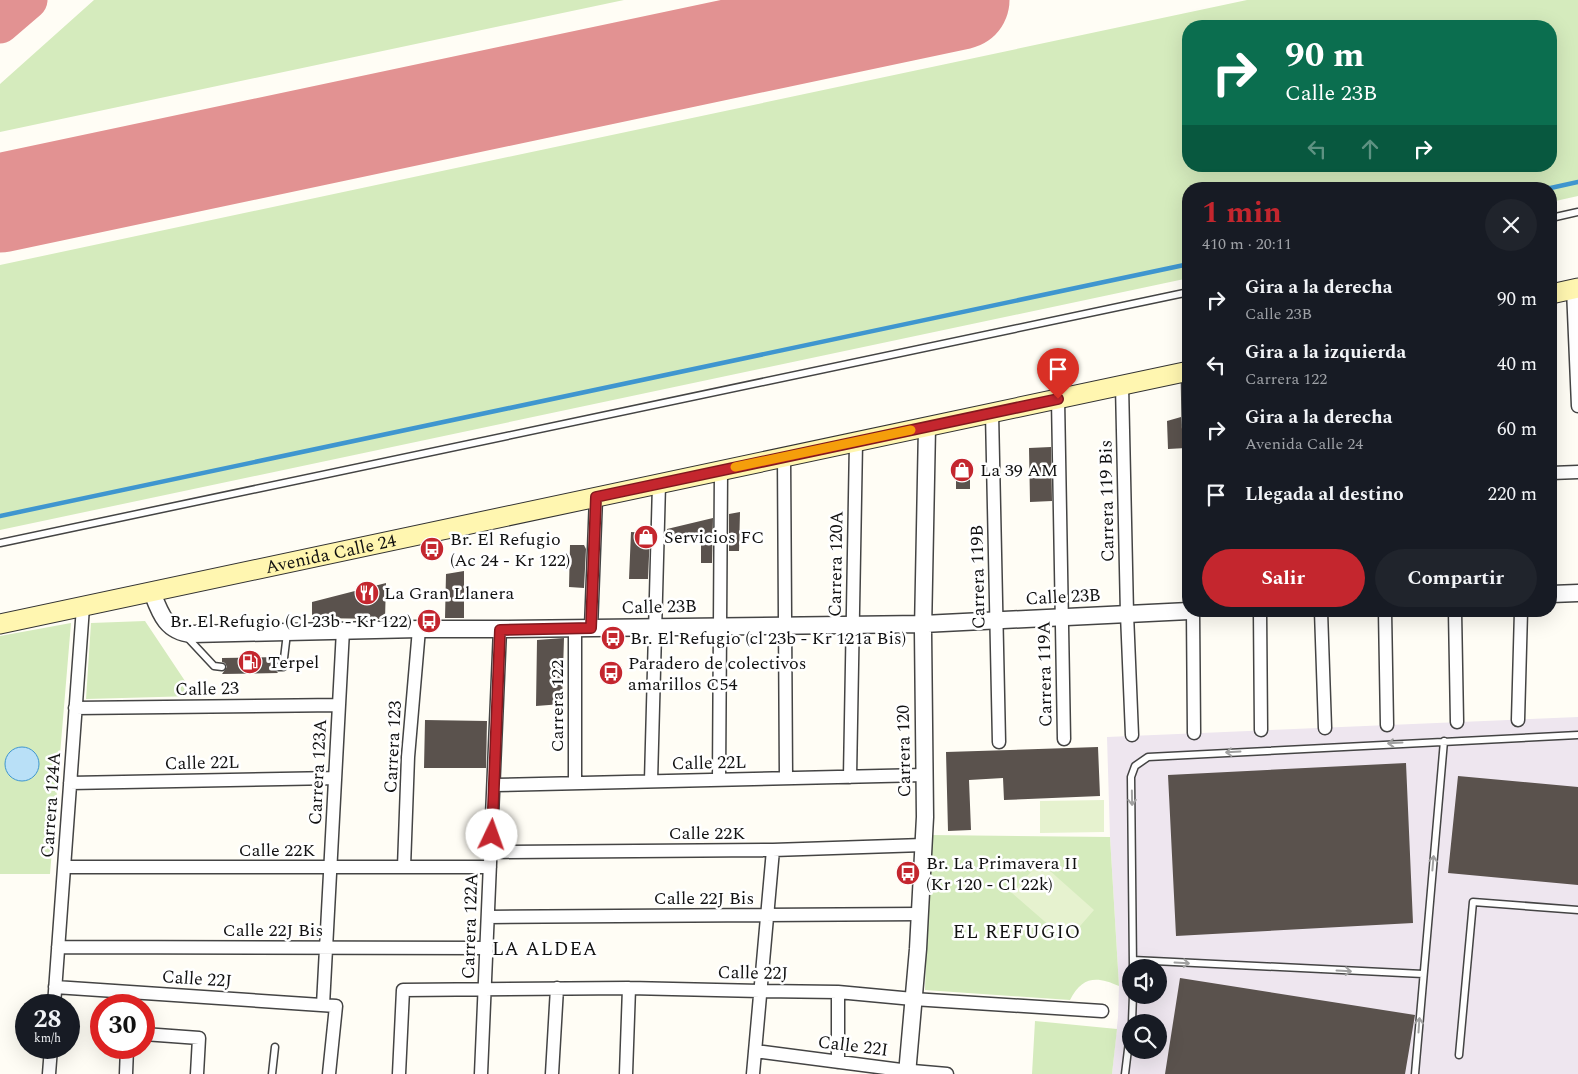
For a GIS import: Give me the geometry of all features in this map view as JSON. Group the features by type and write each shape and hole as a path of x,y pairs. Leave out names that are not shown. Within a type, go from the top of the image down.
{"main road":[{"path":"1557,293 1575,289"},
{"name":"Avenida Calle 24","path":"0,624 1182,372"}],"street":[{"path":"1575,289 1578,406"},
{"name":"Carrera 119 Bis","path":"1122,385 1127,614 1132,736"},
{"name":"Carrera 119A","path":"1058,399 1064,739"},
{"name":"Carrera 119B","path":"992,413 999,742"},
{"name":"Carrera 120","path":"907,1072 924,845 923,624 927,427"},
{"name":"Carrera 120A","path":"850,777 856,442"},
{"path":"784,456 786,778"},
{"path":"719,780 721,470"},
{"path":"1557,473 1578,472"},
{"path":"651,781 660,484"},
{"name":"Carrera 122","path":"575,783 583,628 596,497"},
{"path":"152,592 158,607 169,625 175,630 184,633"},
{"path":"1557,594 1578,593"},
{"name":"Carrera 124A","path":"55,994 83,606"},
{"name":"Calle 23B","path":"184,633 923,624 1182,611"},
{"path":"1191,617 1194,733"},
{"path":"1260,617 1260,730"},
{"path":"1321,617 1325,728"},
{"path":"1385,617 1386,725"},
{"path":"1455,617 1457,722"},
{"path":"1518,720 1521,617"},
{"name":"Carrera 123","path":"404,867 408,757 419,629"},
{"name":"Carrera 123A","path":"329,1074 329,1005 326,947 343,630"},
{"name":"Carrera 122A","path":"481,1074 500,630"},
{"name":"Calle 23","path":"75,708 339,705"},
{"name":"Calle 22L","path":"494,785 924,775"},
{"name":"Calle 22L","path":"70,783 335,778"},
{"name":"Calle 22K","path":"491,852 773,850 924,845"},
{"path":"753,1074 773,850"},
{"name":"Calle 22K","path":"64,867 490,867"},
{"name":"Calle 22J Bis","path":"488,917 920,914"},
{"name":"Calle 22J Bis","path":"58,947 487,948"},
{"name":"Calle 22J","path":"55,987 329,1005"},
{"path":"552,1074 557,988"},
{"path":"626,1074 629,988"},
{"name":"Calle 22J","path":"399,1074 403,990 629,988 838,992 913,999 1102,1011"},
{"path":"838,992 838,1062"},
{"path":"155,1035 199,1038 197,1074"},
{"name":"Calle 22I","path":"755,1051 907,1072 947,1074"},
{"path":"49,1074 50,1059"},
{"path":"126,1074 127,1059"}],"lane":[{"path":"1557,217 1578,212"},
{"path":"0,543 1182,293"},
{"path":"278,667 283,667 287,631"},
{"path":"184,633 214,666 222,666"},
{"path":"1133,959 1131,777 1135,766 1148,757 1578,735"},
{"path":"1415,1074 1444,741"},
{"path":"1459,1055 1473,902 1578,910"},
{"path":"1167,965 1423,974"},
{"path":"272,1074 275,1047"},
{"path":"1125,1074 1127,1059"}],"shaded area":[{"path":"1578,717 1578,1074 1112,1074 1119,986 1110,837 1107,737"}],"green space":[{"path":"94,0 624,0 0,132 0,84"},
{"path":"1247,0 1578,0 1578,196 1557,201 1557,182 1182,182 1182,279 0,530 0,265"},
{"path":"145,621 195,696 86,699 91,623"},
{"path":"71,623 50,874 0,874 0,636"},
{"path":"1104,800 1104,832 1040,833 1040,801"},
{"path":"930,835 1110,837 1119,986 1104,981 1091,980 1080,986 1070,1000 925,990"},
{"path":"1040,862 1094,910 1067,941 1012,893"},
{"path":"1035,1021 1117,1029 1112,1074 1032,1074"}],"water":[{"path":"22,747 29,748 34,752 38,757 38,771 34,776 29,780 22,781 15,780 10,776 6,771 5,764 6,757 10,752 15,748"}],"building":[{"path":"1181,417 1182,448 1168,449 1167,421"},
{"path":"1051,447 1052,501 1030,502 1029,448"},
{"path":"970,466 970,489 956,489 956,467"},
{"path":"740,512 739,551 729,551 729,514"},
{"path":"713,518 712,563 701,563 701,536 666,542 667,529"},
{"path":"631,532 650,533 648,579 629,579"},
{"path":"570,545 584,545 586,549 584,588 569,587"},
{"path":"464,571 464,618 445,618 446,574"},
{"name":"La Gran Llanera","path":"386,583 385,619 312,618 312,602"},
{"path":"564,638 562,704 536,706 537,640"},
{"name":"Terpel","path":"278,657 278,662 273,667 278,673 222,674 227,667 222,662 222,658"},
{"path":"425,720 487,721 486,768 424,768"},
{"path":"1098,747 1100,796 1004,800 1003,778 969,780 971,830 948,831 946,752"},
{"path":"1406,763 1413,923 1176,936 1168,775"},
{"path":"1458,776 1578,787 1578,885 1448,873"},
{"path":"1180,978 1415,1015 1405,1074 1165,1074"}],"waterway":[{"path":"1557,187 1578,182"},
{"path":"0,516 1182,265"}],"taxiway":[{"path":"0,24 28,0"}],"runway":[{"path":"0,203 960,0"}],"slow traffic":[{"path":"735,467 911,430"}],"place":[{"name":"La 39 AM","path":"962,470"},
{"name":"Servicios FC","path":"646,537"},
{"name":"Br. El Refugio (Ac 24 - Kr 122)","path":"432,549"},
{"name":"La Gran Llanera","path":"367,593"},
{"name":"Br. El Refugio (Cl 23b - Kr 122)","path":"429,621"},
{"name":"Br. El Refugio (cl 23b - Kr 121a Bis)","path":"613,638"},
{"name":"Terpel","path":"250,662"},
{"name":"Paradero de colectivos amarillos C54","path":"611,673"},
{"name":"Br. La Primavera II (Kr 120 - Cl 22k)","path":"908,873"}],"district":[{"name":"EL REFUGIO","path":"1017,932"},
{"name":"LA ALDEA","path":"545,949"}],"route":[{"path":"492,835 500,630 591,628 596,497 1058,399"}]}
